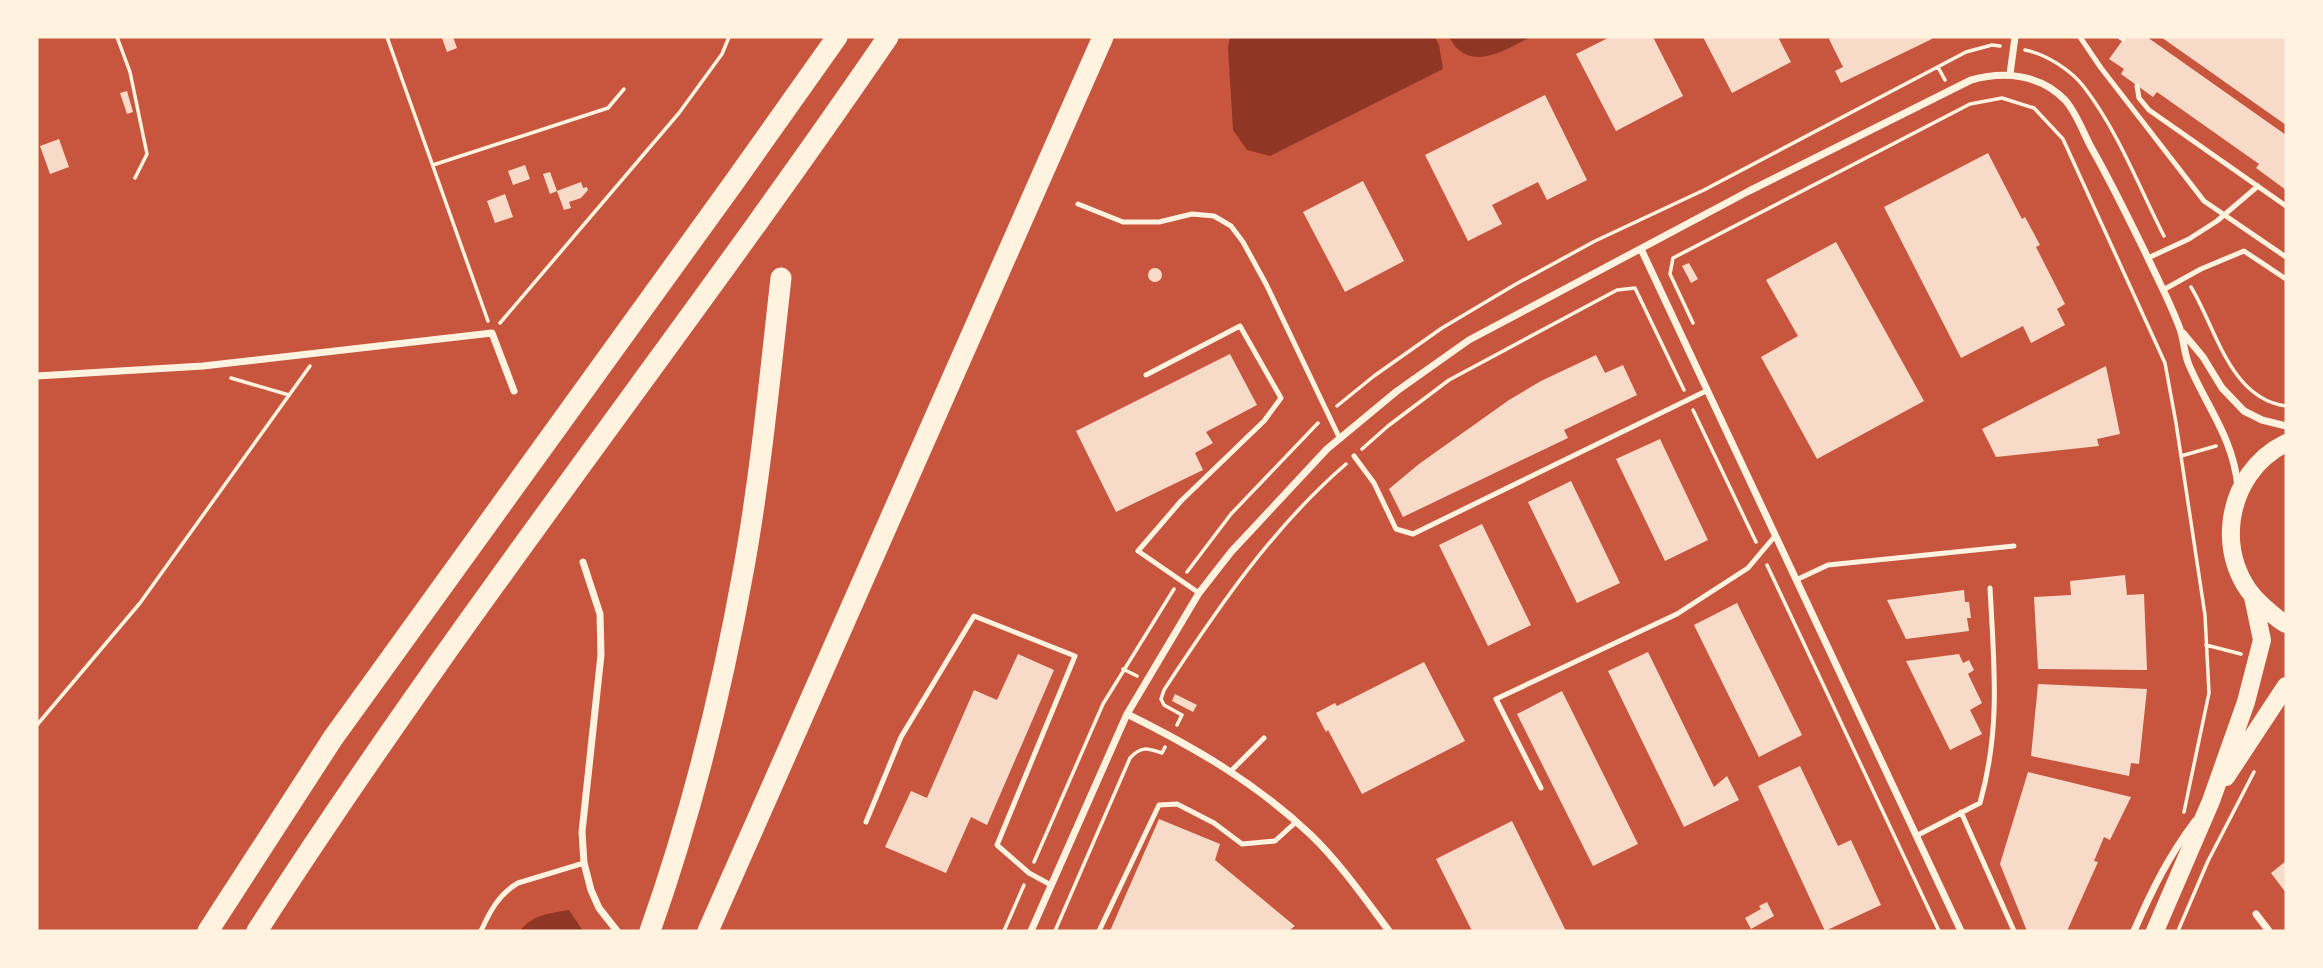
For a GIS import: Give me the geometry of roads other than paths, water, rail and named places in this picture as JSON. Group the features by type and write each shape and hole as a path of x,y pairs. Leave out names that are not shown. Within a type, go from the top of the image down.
{"highway":[{"path":"208,931 333,738 837,37"},
{"path":"257,931 322,830 430,673 888,37"},
{"path":"708,931 1103,37"},
{"path":"650,931 682,835 729,648 756,489 781,278"}],"main road":[{"path":"2286,443 2272,450 2252,469 2239,492 2231,522 2232,552 2242,581 2253,597 2286,624"},
{"path":"2155,931 2211,801 2246,702 2262,640 2253,597"},
{"path":"2211,801 2286,685"}],"street":[{"path":"2010,74 2015,37"},
{"path":"1031,931 1127,714 1199,593 1231,552 1340,439 1397,391 1469,340 1749,191 1971,80 1996,74 2010,74 2045,84 2066,102 2105,172 2181,330 2192,373 2229,443 2239,492"},
{"path":"1641,249 1959,931"},
{"path":"2181,330 2203,357 2222,388 2244,411 2286,426"},
{"path":"37,376 203,366 492,333 514,391"},
{"path":"583,562 600,614 601,655 582,832 584,863 599,908 617,931"},
{"path":"1127,714 1231,771 1296,822 1312,836 1389,931"},
{"path":"2134,931 2158,876 2173,850 2211,801"},
{"path":"2256,914 2269,931"}],"lane":[{"path":"2080,37 2204,201 2286,257"},
{"path":"2137,86 2139,98 2149,110 2286,206"},
{"path":"2148,258 2189,239 2225,215 2258,186"},
{"path":"1078,204 1123,222 1159,222 1192,214 1214,216 1231,226 1266,284 1340,439"},
{"path":"2163,290 2185,277 2244,251 2286,279"},
{"path":"1146,375 1240,326 1281,398 1264,421 1181,501 1138,551 1199,593"},
{"path":"1354,456 1374,483 1396,528 1412,534 1706,391"},
{"path":"1541,788 1496,699 1676,614 1748,568 1775,536"},
{"path":"1796,580 1828,565 2014,545"},
{"path":"1916,836 1980,803 1989,771 1996,705 1990,588"},
{"path":"866,822 901,737 974,616 1074,656 997,845 1029,873 1051,885"},
{"path":"1231,771 1264,738"},
{"path":"1099,931 1159,805 1177,804 1214,823 1242,844 1275,841 1296,822"},
{"path":"1961,813 2014,931"},
{"path":"481,931 496,902 511,887 584,863"}]}
